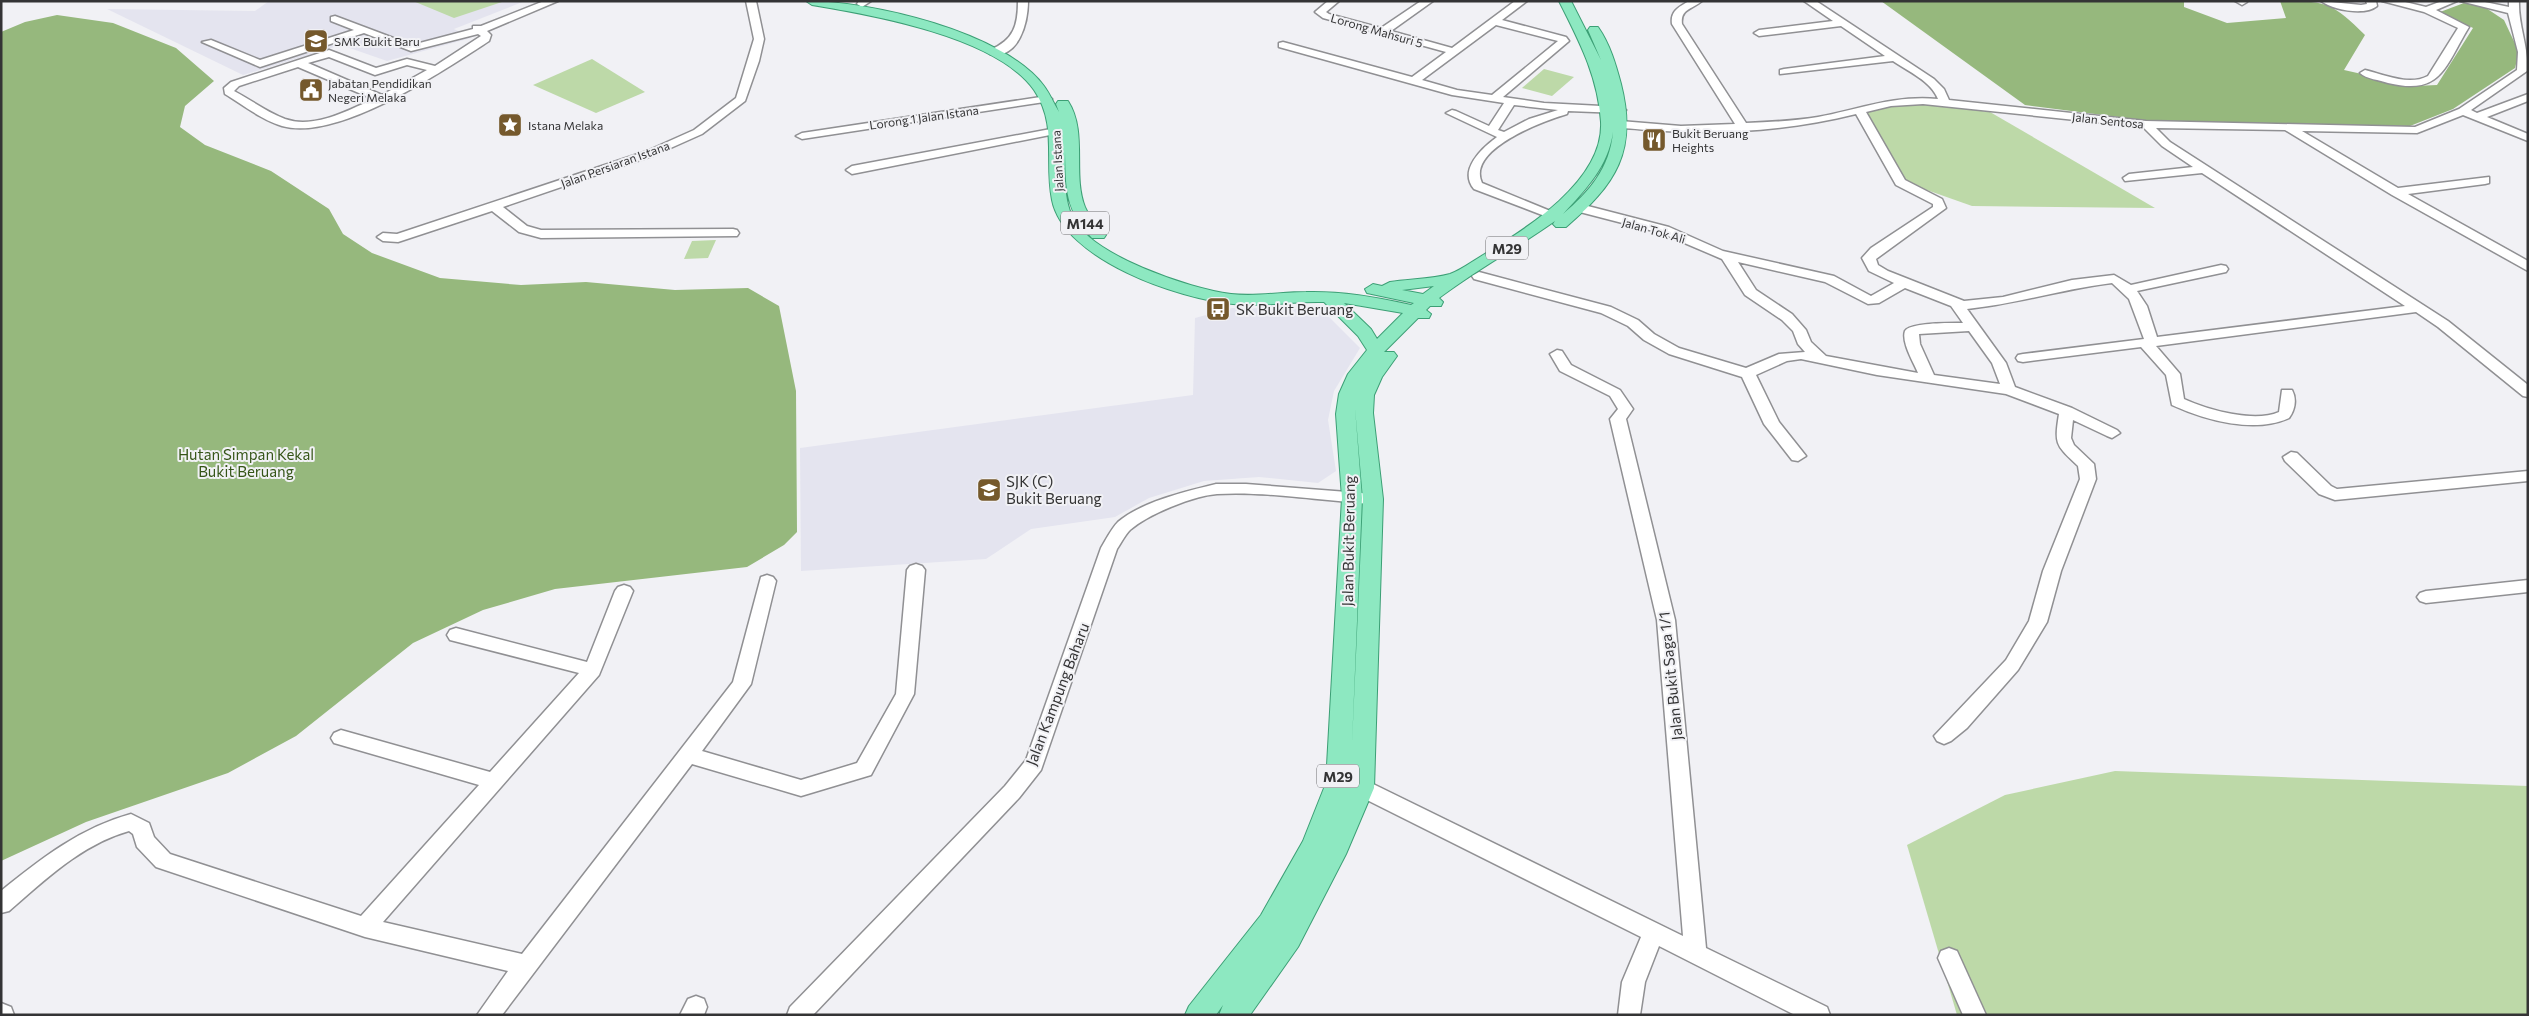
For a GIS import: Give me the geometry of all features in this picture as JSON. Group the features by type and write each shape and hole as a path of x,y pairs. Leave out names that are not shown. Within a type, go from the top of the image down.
{"main road":[{"name":"Jalan Istana","path":"812,1 913,22 999,51 1026,75 1047,99 1053,114 1058,148 1058,194 1062,216 1077,235 1090,245 1124,264 1163,280 1224,298 1328,297 1426,307"},
{"name":"Jalan Istana","path":"846,1 864,3 922,17 975,36 1040,74 1056,91 1065,110 1071,137 1073,192 1076,210 1089,228 1112,246 1172,272 1242,289 1373,289 1426,307"},
{"name":"Jalan Bukit Beruang","path":"1199,1015 1270,923 1314,845 1338,783 1362,499 1345,414 1346,404 1356,374 1376,350 1426,307 1455,278 1514,243 1554,214 1592,173 1604,148 1614,117 1597,65 1565,1"},
{"name":"Jalan Bukit Beruang","path":"1233,1015 1289,938 1333,854 1362,788 1362,499 1364,413 1365,395 1372,376 1426,307 1542,239 1580,208 1608,175 1619,150 1608,56 1579,1"},
{"path":"1373,289 1455,278"},
{"path":"1328,297 1365,333 1376,350"}],"street":[{"path":"475,30 546,1"},
{"path":"335,19 411,48 475,30 554,1"},
{"name":"Jalan Persiaran Istana","path":"382,237 398,238 651,153 698,132 740,98 754,61 759,39 751,1"},
{"path":"999,51 1017,39 1024,12 1024,1"},
{"name":"Lorong Mahsuri 5","path":"1334,1 1320,12 1326,16 1452,51"},
{"path":"1382,32 1428,1"},
{"path":"1414,81 1522,1"},
{"path":"1696,1 1680,10 1676,17 1677,24 1743,127"},
{"path":"1808,1 1936,86 1945,103"},
{"path":"2326,1 2345,7 2364,8 2372,6 2371,1"},
{"path":"2365,73 2412,83 2428,81 2432,78 2464,27 2428,10 2387,1"},
{"path":"2428,10 2452,1"},
{"path":"2464,1 2514,6"},
{"name":"Jalan Sentosa","path":"1614,117 1681,128 1743,127 1804,123 1859,109 1908,101 1945,103 2146,124 2417,130 2463,112 2522,71 2526,62 2526,54 2514,22 2514,6"},
{"path":"1494,21 1562,39 1564,42 1494,99"},
{"path":"1759,33 1843,23"},
{"path":"207,42 260,64 364,30"},
{"path":"438,70 407,62 375,72 328,53 235,84 229,88 228,92 286,123 301,125 329,119 384,100 438,70 485,39 486,35 475,30"},
{"path":"1282,45 1456,93 1510,102 1576,108 1614,117"},
{"path":"1784,72 1895,58"},
{"path":"299,63 384,100"},
{"path":"2476,117 2528,97"},
{"name":"Lorong 1 Jalan Istana","path":"802,136 1047,99"},
{"path":"1491,131 1510,102"},
{"path":"1554,214 1475,184 1477,164 1504,136 1536,119 1576,108"},
{"path":"1859,109 1900,182 1938,202 1940,208 1869,258 1872,267 1961,305 2003,301 2106,278 2114,279 2129,289 2147,320 2149,344 2176,380 2175,396 2177,402 2188,408 2226,418 2268,420 2282,416 2287,411 2287,392"},
{"path":"2463,112 2528,138"},
{"path":"1452,113 1504,136"},
{"path":"2146,124 2166,144 2443,324 2528,393"},
{"path":"2287,127 2528,267"},
{"path":"852,170 1056,130"},
{"path":"2129,178 2204,169"},
{"path":"2396,192 2485,180"},
{"path":"494,206 523,229 541,234 734,233"},
{"name":"Jalan Tok Ali","path":"1580,208 1664,230 1727,256 1829,279 1868,300 1874,300 1905,282"},
{"path":"1727,256 1743,278 1750,292 1787,317 1799,330 1805,344 1820,358"},
{"path":"2129,289 2221,270"},
{"path":"1479,276 1606,310 1633,323 1649,337 1674,351 1731,370 1748,373 1784,357 1801,354 1877,371 2009,390 2067,412 2112,433"},
{"path":"1961,305 1958,307 1999,363 2009,390"},
{"path":"2023,358 2149,344 2420,308"},
{"path":"1928,378 1913,344 1912,332 1926,328 1973,328"},
{"name":"Jalan Bukit Saga 1/1","path":"1558,354 1565,368 1615,393 1626,409 1618,419 1666,620 1694,952"},
{"path":"1748,373 1772,424 1798,456"},
{"path":"1944,736 1960,723 2012,665 2038,622 2052,571 2088,479 2086,464 2068,448 2063,438 2067,412"},
{"path":"2291,456 2325,490 2335,496 2528,476"},
{"name":"Jalan Kampung Baharu","path":"798,1015 1012,792 1034,764 1076,649 1109,548 1124,527 1134,519 1180,498 1216,489 1246,489 1362,499"},
{"path":"688,755 801,788 864,769 905,694 916,570"},
{"path":"488,1015 742,684 767,581"},
{"path":"2426,597 2528,586"},
{"path":"365,927 593,670 624,591"},
{"path":"456,635 593,670"},
{"path":"341,738 494,781"},
{"path":"1362,788 1820,1015"},
{"path":"1,904 88,839 112,826 131,822 142,829 144,841 163,862 365,927 527,965"},
{"path":"1629,1015 1629,994 1633,980 1654,933"},
{"path":"1949,958 1975,1015"}],"shaded area":[{"name":"SMK Bukit Baru","path":"269,1 525,1 454,29 471,38 387,61 341,45 243,75 107,9 255,11"},
{"name":"SJK (C) Bukit Beruang","path":"1232,308 1321,309 1360,348 1334,391 1328,420 1336,471 1318,483 1259,477 1204,481 1149,498 1115,517 1031,529 986,559 801,571 800,448 1193,395 1195,318"}],"green space":[{"path":"413,1 505,1 454,18"},
{"path":"1881,1 2184,1 2184,7 2227,23 2286,18 2280,1 2318,3 2336,10 2365,35 2344,70 2415,86 2437,85 2473,28 2440,12 2464,3 2486,8 2504,20 2519,52 2515,68 2453,109 2410,126 2166,123 2025,105"},
{"name":"Hutan Simpan Kekal Bukit Beruang","path":"57,15 113,23 176,48 214,81 185,106 180,127 205,145 271,171 329,209 343,234 372,253 440,278 521,285 586,282 675,290 748,288 779,306 796,391 797,532 784,545 747,567 555,589 483,610 413,643 296,736 228,773 86,822 1,861 1,32 25,22"},
{"path":"592,59 645,92 596,113 533,85"},
{"path":"1544,69 1574,77 1552,96 1522,88"},
{"path":"1893,104 1924,104 1990,112 2155,208 1972,206 1907,183 1866,112"},
{"path":"716,240 708,258 684,259 692,241"},
{"path":"2115,771 2528,786 2528,1015 1957,1015 1907,845 2005,795"}],"place":[{"name":"SMK Bukit Baru","path":"316,41"},
{"name":"Jabatan Pendidikan Negeri Melaka","path":"311,90"},
{"name":"Istana Melaka","path":"510,125"},
{"name":"Bukit Beruang Heights","path":"1654,140"},
{"name":"SK Bukit Beruang","path":"1218,309"},
{"name":"SJK (C) Bukit Beruang","path":"989,490"}]}
